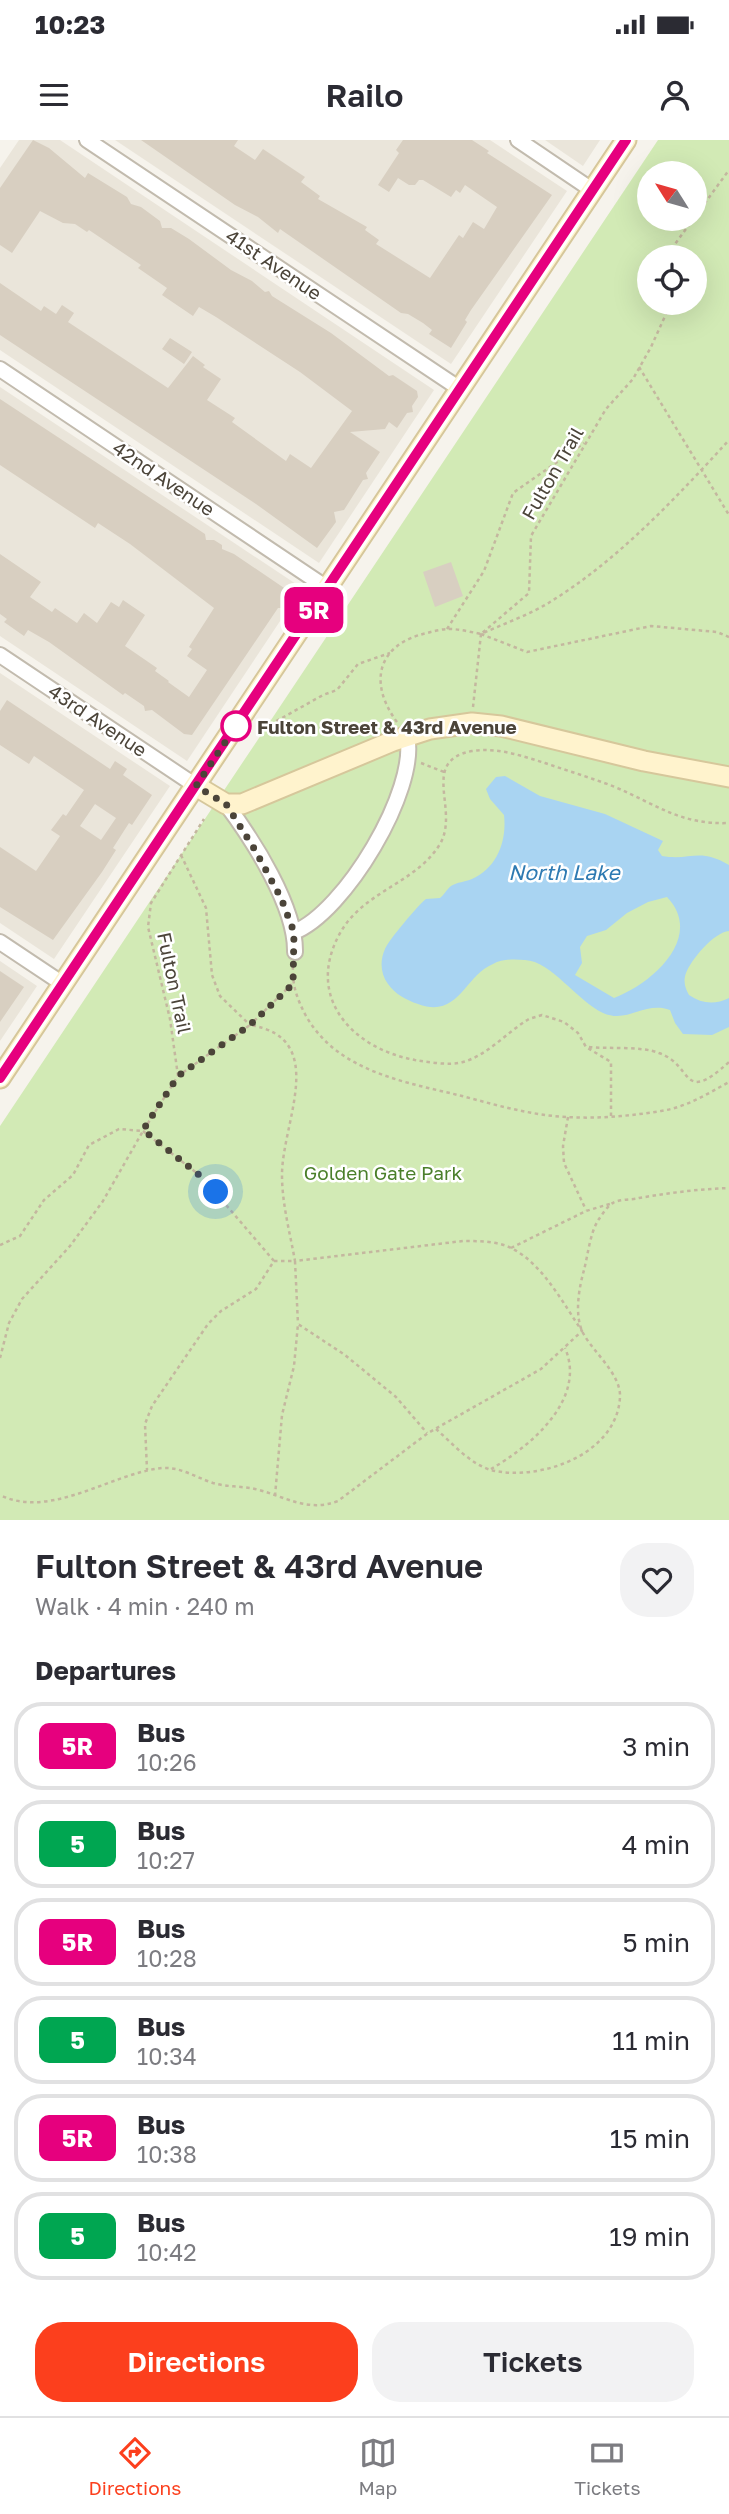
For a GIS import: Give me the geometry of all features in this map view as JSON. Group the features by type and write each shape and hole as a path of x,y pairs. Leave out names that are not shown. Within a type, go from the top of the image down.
{"main road":[{"path":"0,1078 626,140"},
{"path":"196,786 226,804 247,803 333,764 407,736 444,726 472,723 501,726 665,766 729,777"}],"street":[{"name":"41st Avenue","path":"88,140 460,388"},
{"path":"518,140 592,190"},
{"name":"42nd Avenue","path":"0,369 327,587"},
{"name":"43rd Avenue","path":"0,655 196,786"},
{"path":"294,932 317,919 375,849 392,813 408,757 407,736"},
{"path":"226,804 272,881 294,932 295,952"},
{"path":"0,942 62,984"}],"path":[{"path":"676,245 729,170"},
{"name":"Fulton Trail","path":"481,634 529,593 531,536 606,409 639,367 665,315"},
{"path":"639,367 729,516"},
{"path":"481,634 548,603 605,562 729,440"},
{"path":"447,629 484,571 513,493 586,442"},
{"path":"407,736 384,702 380,688 382,668 390,653 404,640 413,636 447,629 481,634 527,652 651,626 717,632 729,637"},
{"path":"472,723 481,634"},
{"path":"264,728 337,690 358,664 390,653"},
{"path":"611,1116 611,1062 586,1047 571,1027 556,1018 542,1015 523,1023 470,1059 457,1063 423,1061 374,1047 349,1028 337,1011 329,980 334,945 346,923 361,906 420,866 440,845 448,824 442,784 444,772 454,760 468,752 505,752 596,780 693,822 729,823"},
{"path":"408,757 444,772"},
{"name":"Fulton Trail","path":"178,1076 170,1019 148,927 151,904 204,819"},
{"path":"181,855 206,908 212,975 220,996 250,1025 270,1028 283,1037 294,1053 296,1063 296,1088 284,1143 282,1176 295,1261 298,1324 294,1366 282,1415 275,1496"},
{"path":"295,952 293,984 299,1002 318,1033 335,1050 357,1065 384,1075 527,1112 568,1117 611,1116 679,1107 729,1082"},
{"path":"0,1358 9,1323 22,1298 70,1246 103,1201 143,1130 178,1076 250,1025 293,984"},
{"path":"586,1047 657,1052 670,1059 685,1075 697,1082 709,1080 729,1062"},
{"path":"568,1117 563,1146 564,1163 586,1211"},
{"path":"0,1245 20,1236 44,1200 73,1175 89,1145 119,1129 143,1130 203,1178 274,1261 295,1261 463,1241 485,1241 511,1248 533,1264 612,1376 620,1395 613,1423 582,1455 552,1468 525,1473 491,1469 474,1461 436,1429"},
{"path":"511,1248 586,1211 613,1203 682,1190 729,1188"},
{"path":"82,1499 119,1480 147,1471 183,1470 215,1484 256,1489 323,1507 338,1501 428,1433 541,1369 582,1331 579,1290 597,1221 613,1203"},
{"path":"147,1471 145,1424 152,1406 208,1324 227,1307 256,1289 274,1261"},
{"path":"298,1324 366,1372 396,1398 428,1433"},
{"path":"491,1469 513,1456 533,1439 566,1398 572,1365 565,1348"},
{"path":"0,1495 11,1503 28,1507 64,1504"}],"shaded area":[{"path":"19,140 60,140 434,390 319,563 0,350 0,168"},
{"path":"115,140 490,140 567,191 451,364"},
{"path":"545,140 600,140 583,166"},
{"path":"0,387 302,588 187,761 0,636"},
{"path":"0,673 170,786 54,959 0,923"},
{"path":"0,961 37,986 0,1041"}],"green space":[{"name":"Golden Gate Park","path":"658,140 729,140 729,1520 0,1520 0,1126 637,171 637,231 707,231 707,161 644,161"}],"water":[{"name":"North Lake","path":"505,776 540,796 605,814 663,841 658,850 662,856 710,857 729,865 729,931 717,936 698,954 685,976 685,982 689,995 699,1000 719,1002 729,998 729,1027 712,1035 683,1034 670,1010 661,1008 612,1016 583,1000 544,967 525,960 500,961 493,964 443,1006 432,1007 409,1001 391,988 383,975 382,958 397,931 426,899 440,898 451,886 481,874 499,853 504,834 504,815 490,799 486,789 496,777","holes":["667,897 677,912 680,928 677,943 669,957 644,982 614,998 575,975 582,963 580,947 587,936 606,930 627,913 648,902"]}],"building":[{"path":"33,140 49,148 85,178 88,173 127,197 131,204 141,207 160,221 162,228 171,228 189,239 231,270 252,281 265,292 269,291 272,296 331,333 389,376 393,375 417,391 418,397 412,406 413,412 407,413 397,428 389,422 385,429 350,432 380,452 366,473 368,479 363,480 344,510 334,512 336,522 317,548 256,504 0,335 0,283 41,311 44,306 56,314 62,305 74,313 68,322 168,388 193,356 205,365 203,367 221,379 207,400 235,418 232,422 286,461 290,454 311,468 352,411 300,372 216,317 199,307 193,316 162,295 167,288 138,268 141,265 89,230 87,232 75,224 63,223 40,211 12,253 0,245 0,188"},
{"path":"141,140 238,140 234,146 255,160 263,149 305,177 301,182 320,196 318,199 367,227 365,230 379,240 376,244 430,278 459,235 463,238 473,222 484,229 497,207 465,185 460,193 456,190 451,197 423,180 409,185 398,178 389,192 378,185 399,153 396,150 403,140 472,140 489,151 487,153 552,195 471,310 451,348 429,334 432,330 423,323 401,313 280,229 278,233"},
{"path":"170,338 192,352 184,364 162,349"},
{"path":"0,399 205,534 206,540 214,540 222,545 222,549 234,554 290,592 283,608 278,608 192,735 184,734 152,710 145,711 144,706 125,693 123,695 49,642 28,630 24,636 4,622 7,619 0,614 0,554 41,582 30,597 52,612 55,608 77,623 84,613 97,623 111,602 119,607 123,600 145,615 125,646 157,668 155,671 189,697 207,670 187,656 192,649 189,647 214,608 130,544 98,523 95,528 0,465"},
{"path":"451,562 463,596 435,607 423,572"},
{"path":"7,700 110,769 115,761 127,769 123,775 152,795 132,825 129,823 102,872 53,940 0,907 0,847 36,871 60,836 51,830 63,814 66,816 84,790 34,756 29,764 0,745 0,711","holes":["95,804 116,818 101,840 80,826"]},
{"path":"0,971 24,987 0,1022"}],"bus line":[{"name":"5R","path":"0,1078 626,140"}],"place":[{"name":"Fulton Street & 43rd Avenue","path":"236,726"}],"route":[{"path":"216,1192 203,1178 143,1130 178,1076 250,1025 293,984 294,932 281,898 239,822 226,804 196,786 236,726"}]}
